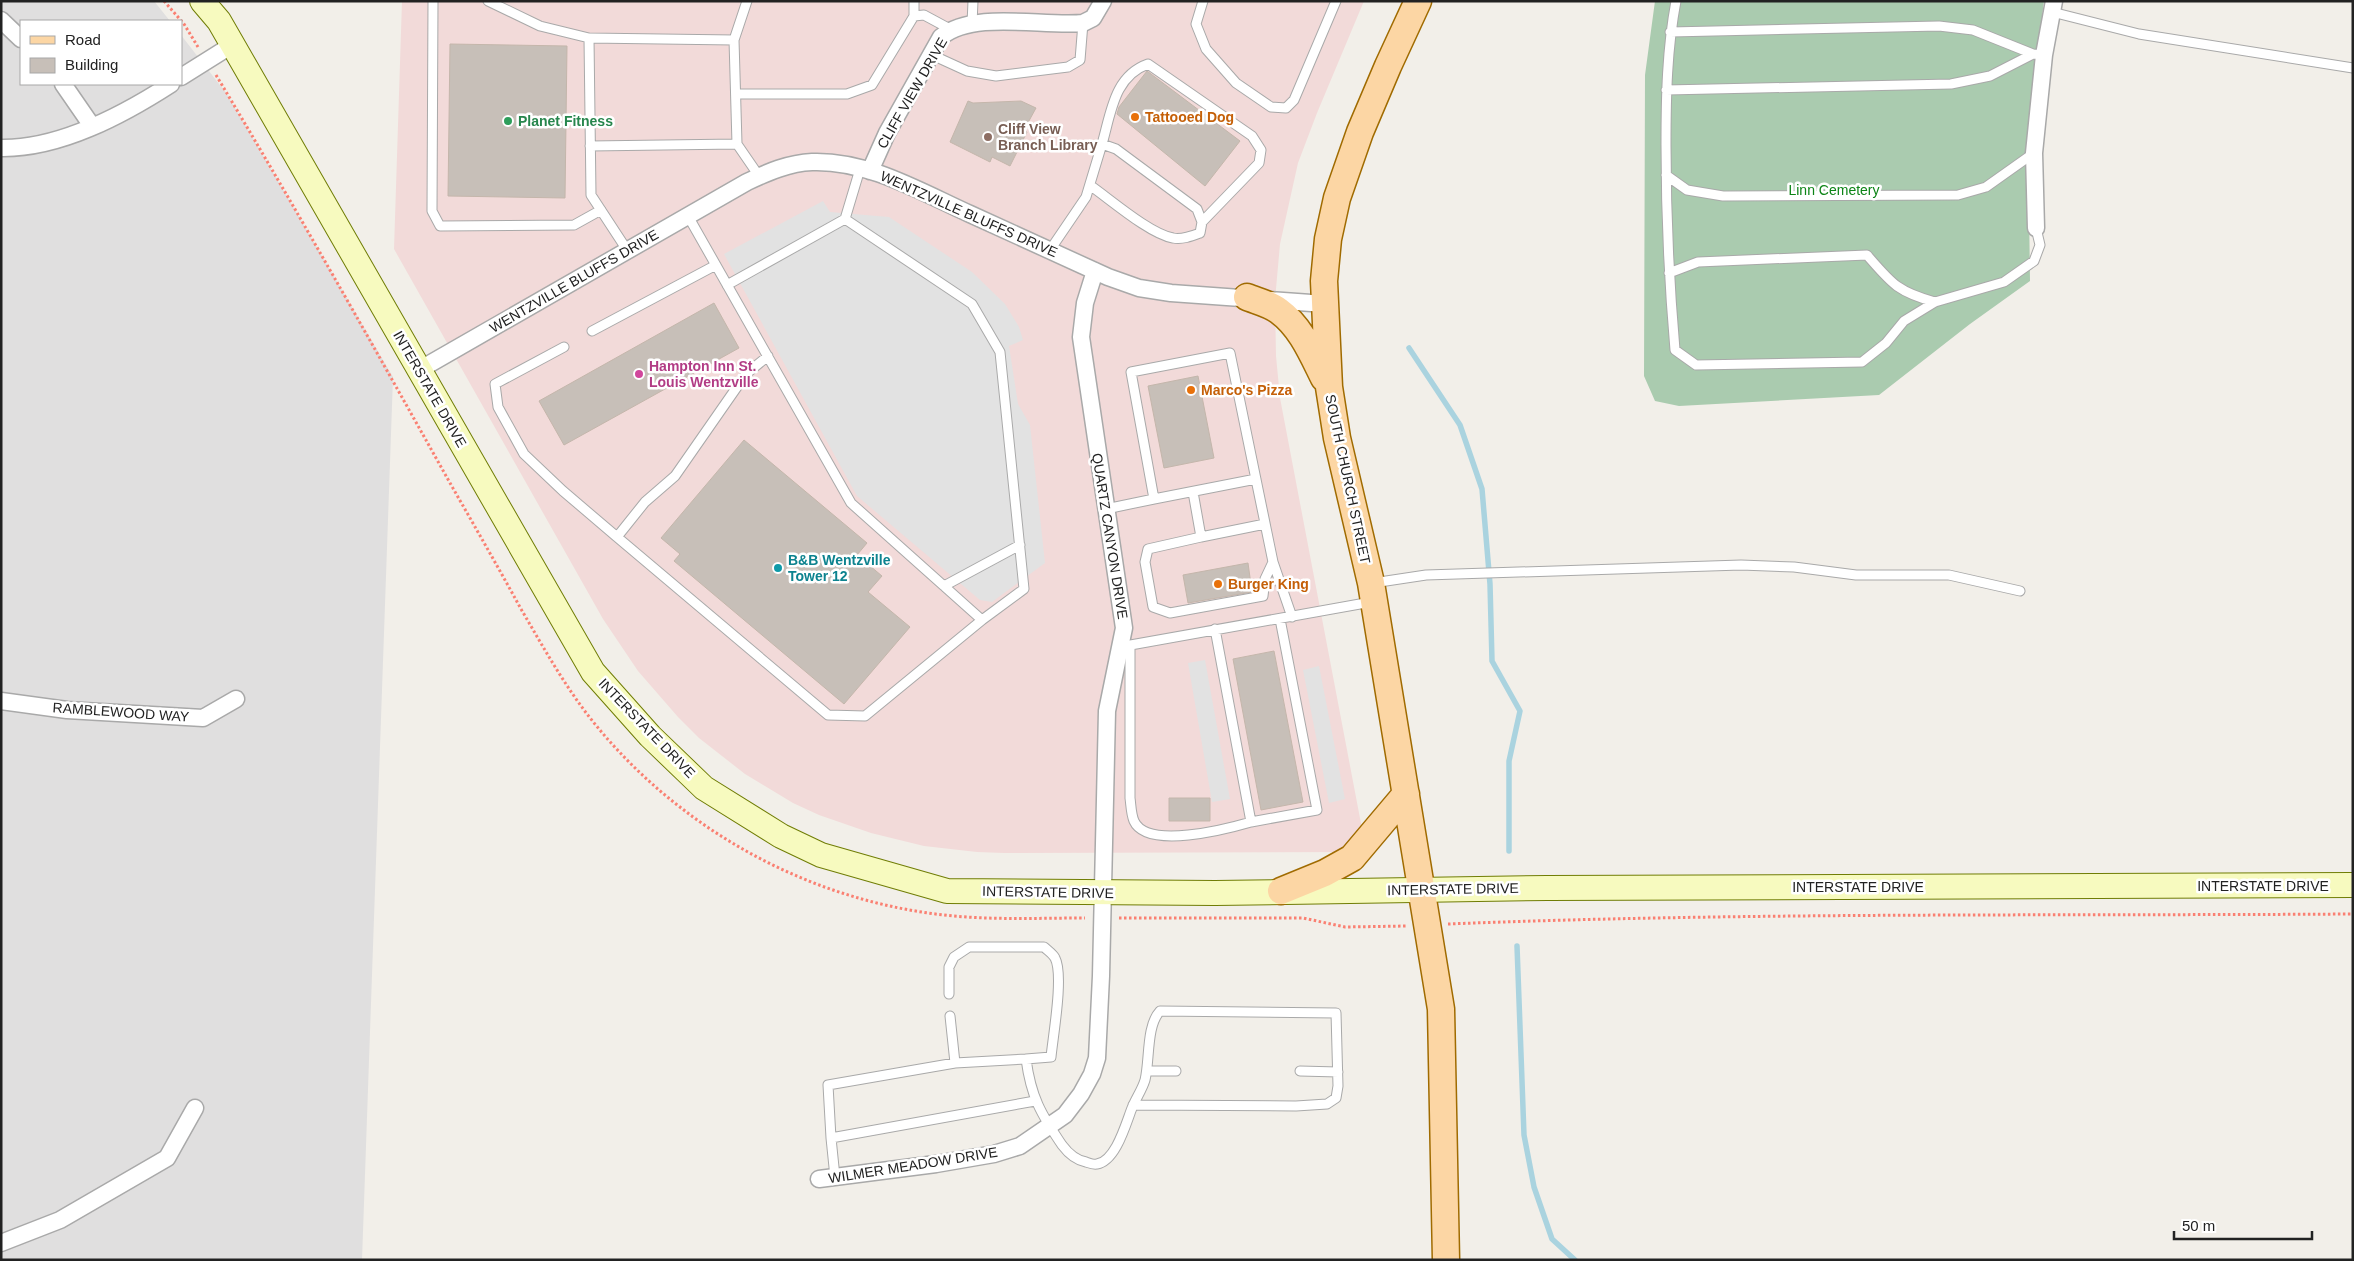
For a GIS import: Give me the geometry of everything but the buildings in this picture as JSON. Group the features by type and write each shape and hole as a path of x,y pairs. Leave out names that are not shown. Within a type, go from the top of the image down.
{"main road":[{"name":"INTERSTATE DRIVE","path":"202,1 219,21 593,672 650,736 704,788 781,836 821,855 947,891 1102,893 2353,885"},
{"name":"SOUTH CHURCH STREET","path":"1418,1 1360,132 1337,198 1328,239 1324,281 1329,387 1337,438 1372,592 1441,1009 1446,1253"},
{"path":"1247,297 1278,310 1292,324 1307,343 1329,387"},
{"path":"1281,891 1325,873 1352,858 1406,794"}],"street":[{"path":"1083,23 1093,18 1103,1"},
{"path":"2036,228 2034,153 2038,54 2053,6"},
{"path":"1,20 20,38"},
{"name":"CLIFF VIEW DRIVE","path":"865,170 941,37 950,29 985,22 1083,23"},
{"path":"182,76 232,44"},
{"path":"64,85 92,126"},
{"path":"1,148 45,143 77,134 169,85"},
{"name":"WENTZVILLE BLUFFS DRIVE","path":"419,370 759,176 788,166 812,162 838,164 865,170 894,180 1094,271 1147,289 1171,293 1325,304"},
{"name":"QUARTZ CANYON DRIVE","path":"1094,271 1085,303 1080,337 1124,628 1125,646 1107,711 1102,893"},
{"name":"RAMBLEWOOD WAY","path":"1,701 67,710 203,718 236,698"},
{"name":"WILMER MEADOW DRIVE","path":"827,1178 994,1154 1020,1146 1065,1115 1081,1094 1092,1074 1097,1058 1102,976 1102,893"},
{"path":"1,1243 60,1220 167,1158 195,1108"}],"lane":[{"path":"433,1 432,211 440,226 574,225 601,210"},
{"path":"488,1 540,26 588,38 734,40"},
{"path":"748,1 734,40 737,144 759,176"},
{"path":"736,94 848,94 872,85 914,16 914,1"},
{"path":"972,24 973,1"},
{"path":"1204,1 1196,24 1206,49 1236,83 1271,107 1286,108 1294,100 1336,1"},
{"path":"1676,1 1670,32 1666,90 1669,273 1675,350 1696,365 1862,362 1886,343 1904,321 1936,302 2004,282 2034,261 2040,245 2036,228"},
{"path":"2053,6 2139,34 2353,68"},
{"path":"914,16 924,15 950,29"},
{"path":"932,55 967,71 996,76 1068,67 1080,60 1083,23"},
{"path":"1670,32 1939,26 1973,30 2038,54"},
{"path":"588,38 591,194 627,250"},
{"path":"1666,90 1951,84 1990,76 2038,54"},
{"path":"1050,250 1086,197 1118,89 1135,69 1148,64 1252,136 1261,150 1258,164 1202,222"},
{"path":"590,146 737,144"},
{"path":"1090,186 1149,227 1174,239 1200,234 1202,222 1197,209 1116,149 1102,144"},
{"path":"1666,175 1687,190 1723,196 1958,195 1986,187 2034,153"},
{"path":"727,284 845,219 865,170"},
{"path":"688,216 851,503 982,620"},
{"path":"564,347 495,384 498,407 524,454 617,537 828,715 865,716 982,620 1024,589 1000,352 972,304 845,219"},
{"path":"1669,273 1698,262 1867,255 1891,284 1912,296 1936,302"},
{"path":"592,331 716,265"},
{"path":"1154,499 1131,372 1230,353 1273,562 1292,617"},
{"path":"617,537 645,502 675,476 746,374 768,356"},
{"path":"1106,509 1256,479"},
{"path":"1193,492 1201,537"},
{"path":"1266,524 1148,549 1145,562 1153,607 1170,613 1263,596 1266,579 1273,562"},
{"path":"944,586 1020,545"},
{"path":"1280,619 1317,810 1251,822 1210,833 1148,834 1134,822 1130,798 1125,646 1215,630 1280,619 1292,617 1426,575 1740,565 1794,567 1856,575 1949,575 2020,590"},
{"path":"1215,630 1251,822"},
{"path":"827,1178 831,1138 828,1085 955,1063 1050,1057 1056,1017 1058,972 1055,957 1044,947 969,947 954,957 949,967 949,994"},
{"path":"1026,1059 1035,1101 1050,1127 1069,1154 1081,1162 1097,1164 1108,1158 1118,1142 1133,1105 1144,1083 1151,1029 1160,1011 1336,1013 1338,1072 1336,1098 1327,1104 1296,1106 1133,1105"},
{"path":"950,1016 955,1063"},
{"path":"1147,1070 1176,1071"},
{"path":"1300,1071 1338,1072"},
{"path":"831,1138 1035,1101"}],"path":[{"path":"164,1 181,20"},
{"path":"182,22 353,310 561,676 586,713 615,748 676,806 718,835 752,855 802,878 849,896 894,907 952,916 1303,918 1345,927 1398,926"},
{"path":"1474,923 1879,915 2353,914"}],"shaded area":[{"path":"1,1 154,1 169,20 20,20 20,85 182,85 182,36 226,93 393,377 362,1260 1,1260"},
{"path":"402,1 1364,1 1298,163 1280,244 1275,300 1276,356 1280,398 1363,834 1351,852 1004,853 924,846 871,833 819,815 793,803 745,774 699,738 638,671 603,619 394,249"},
{"path":"823,201 830,212 889,217 972,272 1005,304 1019,327 1023,340 1009,346 1018,404 1030,425 1045,563 992,602 980,600 857,496 724,254"},
{"path":"1205,660 1230,799 1212,802 1188,663"},
{"path":"1319,666 1345,799 1329,803 1303,670"}],"green space":[{"name":"Linn Cemetery","path":"1655,1 2044,1 2028,129 2030,281 1970,324 1879,395 1679,406 1655,401 1644,376 1645,75"}],"waterway":[{"path":"1409,348 1460,425 1482,489 1490,584 1492,661 1520,711 1509,761 1509,851"},
{"path":"1517,946 1524,1135 1534,1187 1552,1239 1575,1260"}],"place":[{"name":"Tattooed Dog","path":"1135,117"},
{"name":"Planet Fitness","path":"508,121"},
{"name":"Cliff View Branch Library","path":"988,137"},
{"name":"Hampton Inn St. Louis Wentzville","path":"639,374"},
{"name":"Marco's Pizza","path":"1191,390"},
{"name":"B&B Wentzville Tower 12","path":"778,568"},
{"name":"Burger King","path":"1218,584"}]}
